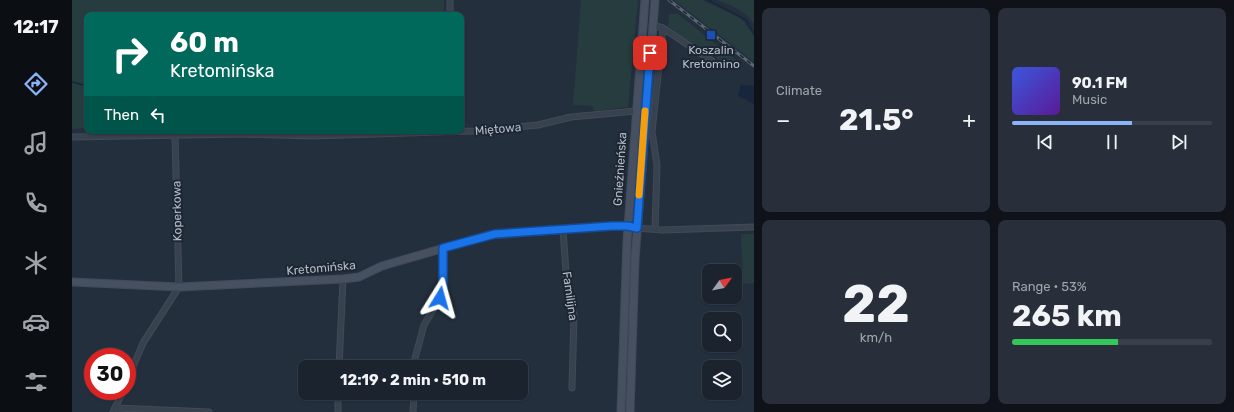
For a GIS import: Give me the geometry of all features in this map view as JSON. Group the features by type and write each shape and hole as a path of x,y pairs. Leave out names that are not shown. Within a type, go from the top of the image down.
{"main road":[{"name":"Gnieźnieńska","path":"621,412 628,226 645,0"},
{"name":"Gnieźnieńska","path":"630,412 637,228 655,0"},
{"name":"Kretomińska","path":"72,282 179,287 343,279 360,277 382,266 491,234 563,228 628,226 637,228"}],"street":[{"path":"450,0 450,12"},
{"path":"652,25 663,28 712,61"},
{"path":"655,229 658,165 652,128 663,28"},
{"name":"Miętowa","path":"464,130 538,126 571,117 636,111"},
{"name":"Miętowa","path":"72,137 175,135 312,136 366,134"},
{"name":"Koperkowa","path":"175,135 179,287"},
{"path":"637,228 754,227"},
{"name":"Familijna","path":"563,228 567,287 574,315 572,388"},
{"path":"415,360 424,325 440,298 443,286 443,248"},
{"path":"339,360 343,279"},
{"path":"136,360 143,343 179,287"},
{"path":"118,400 114,410 209,412"},
{"path":"338,400 338,412"},
{"path":"413,412 414,400"}],"green space":[{"path":"72,0 444,0 444,12 84,12 84,128 72,129"},
{"path":"581,0 638,0 628,107 594,111 593,106 573,105"},
{"path":"674,0 702,0 741,18 754,36 754,62"},
{"path":"717,0 754,0 754,24 747,15 733,6"},
{"path":"669,14 678,14 736,60 730,69 717,59 718,50 711,46 699,50 668,26"},
{"path":"741,234 754,234 754,283 743,284"}],"water":[{"path":"741,85 754,86 754,104 738,96"}],"waterway":[{"path":"708,0 746,20 754,34"},
{"path":"72,82 84,85"}],"railway":[{"path":"669,0 754,66"}],"slow traffic":[{"path":"639,195 645,111"}],"place":[{"name":"Koszalin Kretomino","path":"711,35"}],"route":[{"path":"440,298 443,286 443,248 487,235 510,232 612,226 628,226 637,228 650,53"}]}
